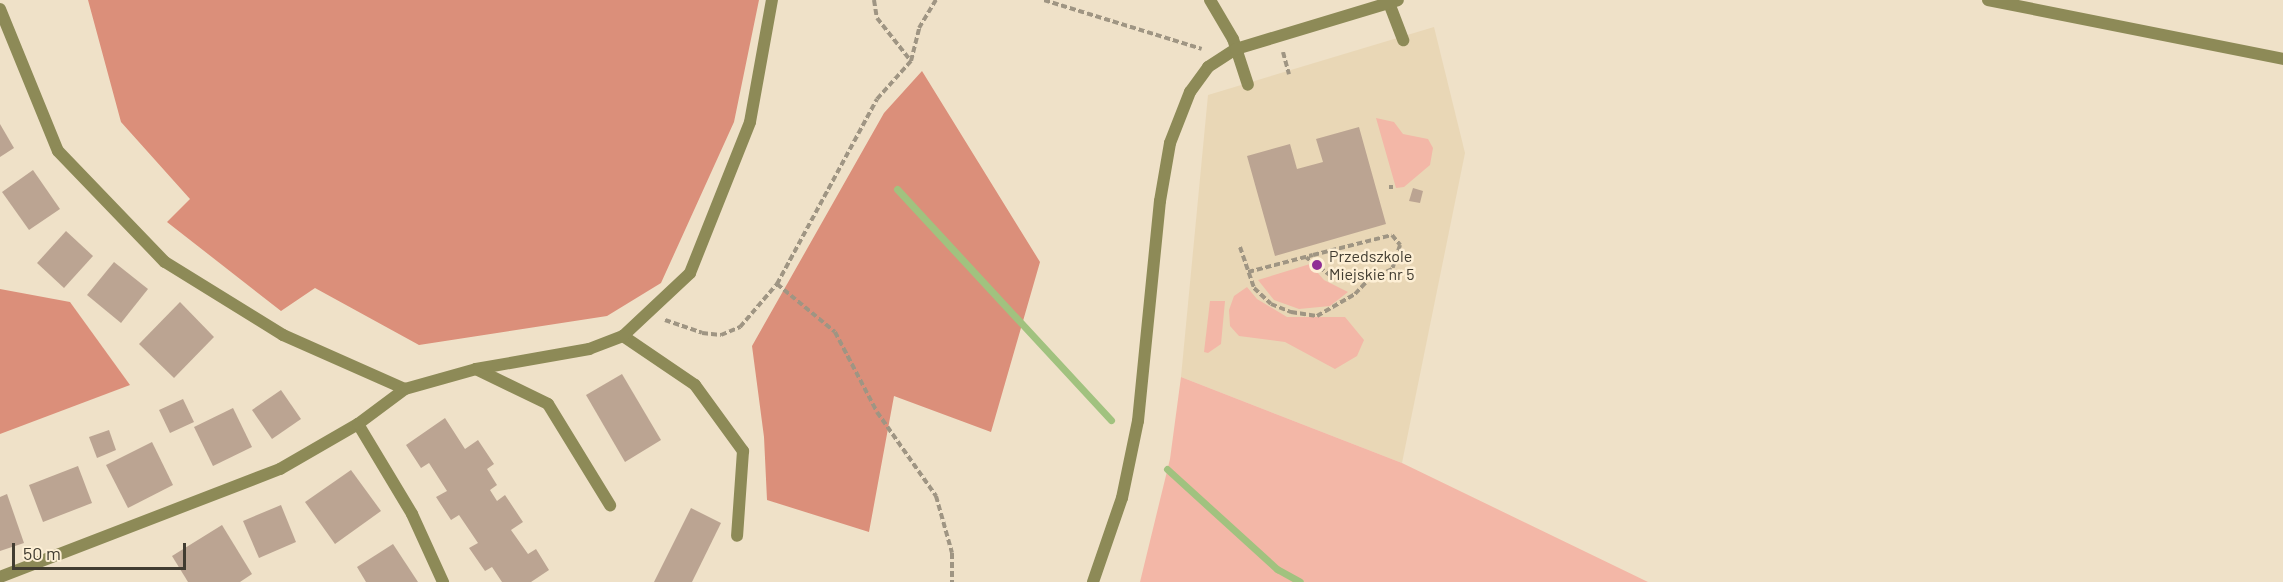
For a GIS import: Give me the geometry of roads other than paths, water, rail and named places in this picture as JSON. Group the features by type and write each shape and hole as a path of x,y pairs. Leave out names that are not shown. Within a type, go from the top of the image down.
{"street":[{"path":"0,577 280,469 358,424 405,389 476,369 589,349 623,336 653,311 690,273 750,122 772,0"},
{"path":"1210,0 1236,49 1248,85"},
{"path":"1988,0 2283,59"},
{"path":"1093,582 1122,498 1138,421 1160,201 1170,143 1190,92 1208,67 1236,49 1393,1 1403,40"},
{"path":"0,9 58,151 165,262 283,335 405,389"},
{"path":"623,336 695,386 743,451 737,536"},
{"path":"476,369 548,404 610,505"},
{"path":"358,424 412,514 443,582"}],"waterway":[{"path":"897,189 1111,420"},
{"path":"1167,469 1277,569 1300,582"}],"place":[{"name":"Przedszkole Miejskie nr 5","path":"1317,265"}]}
